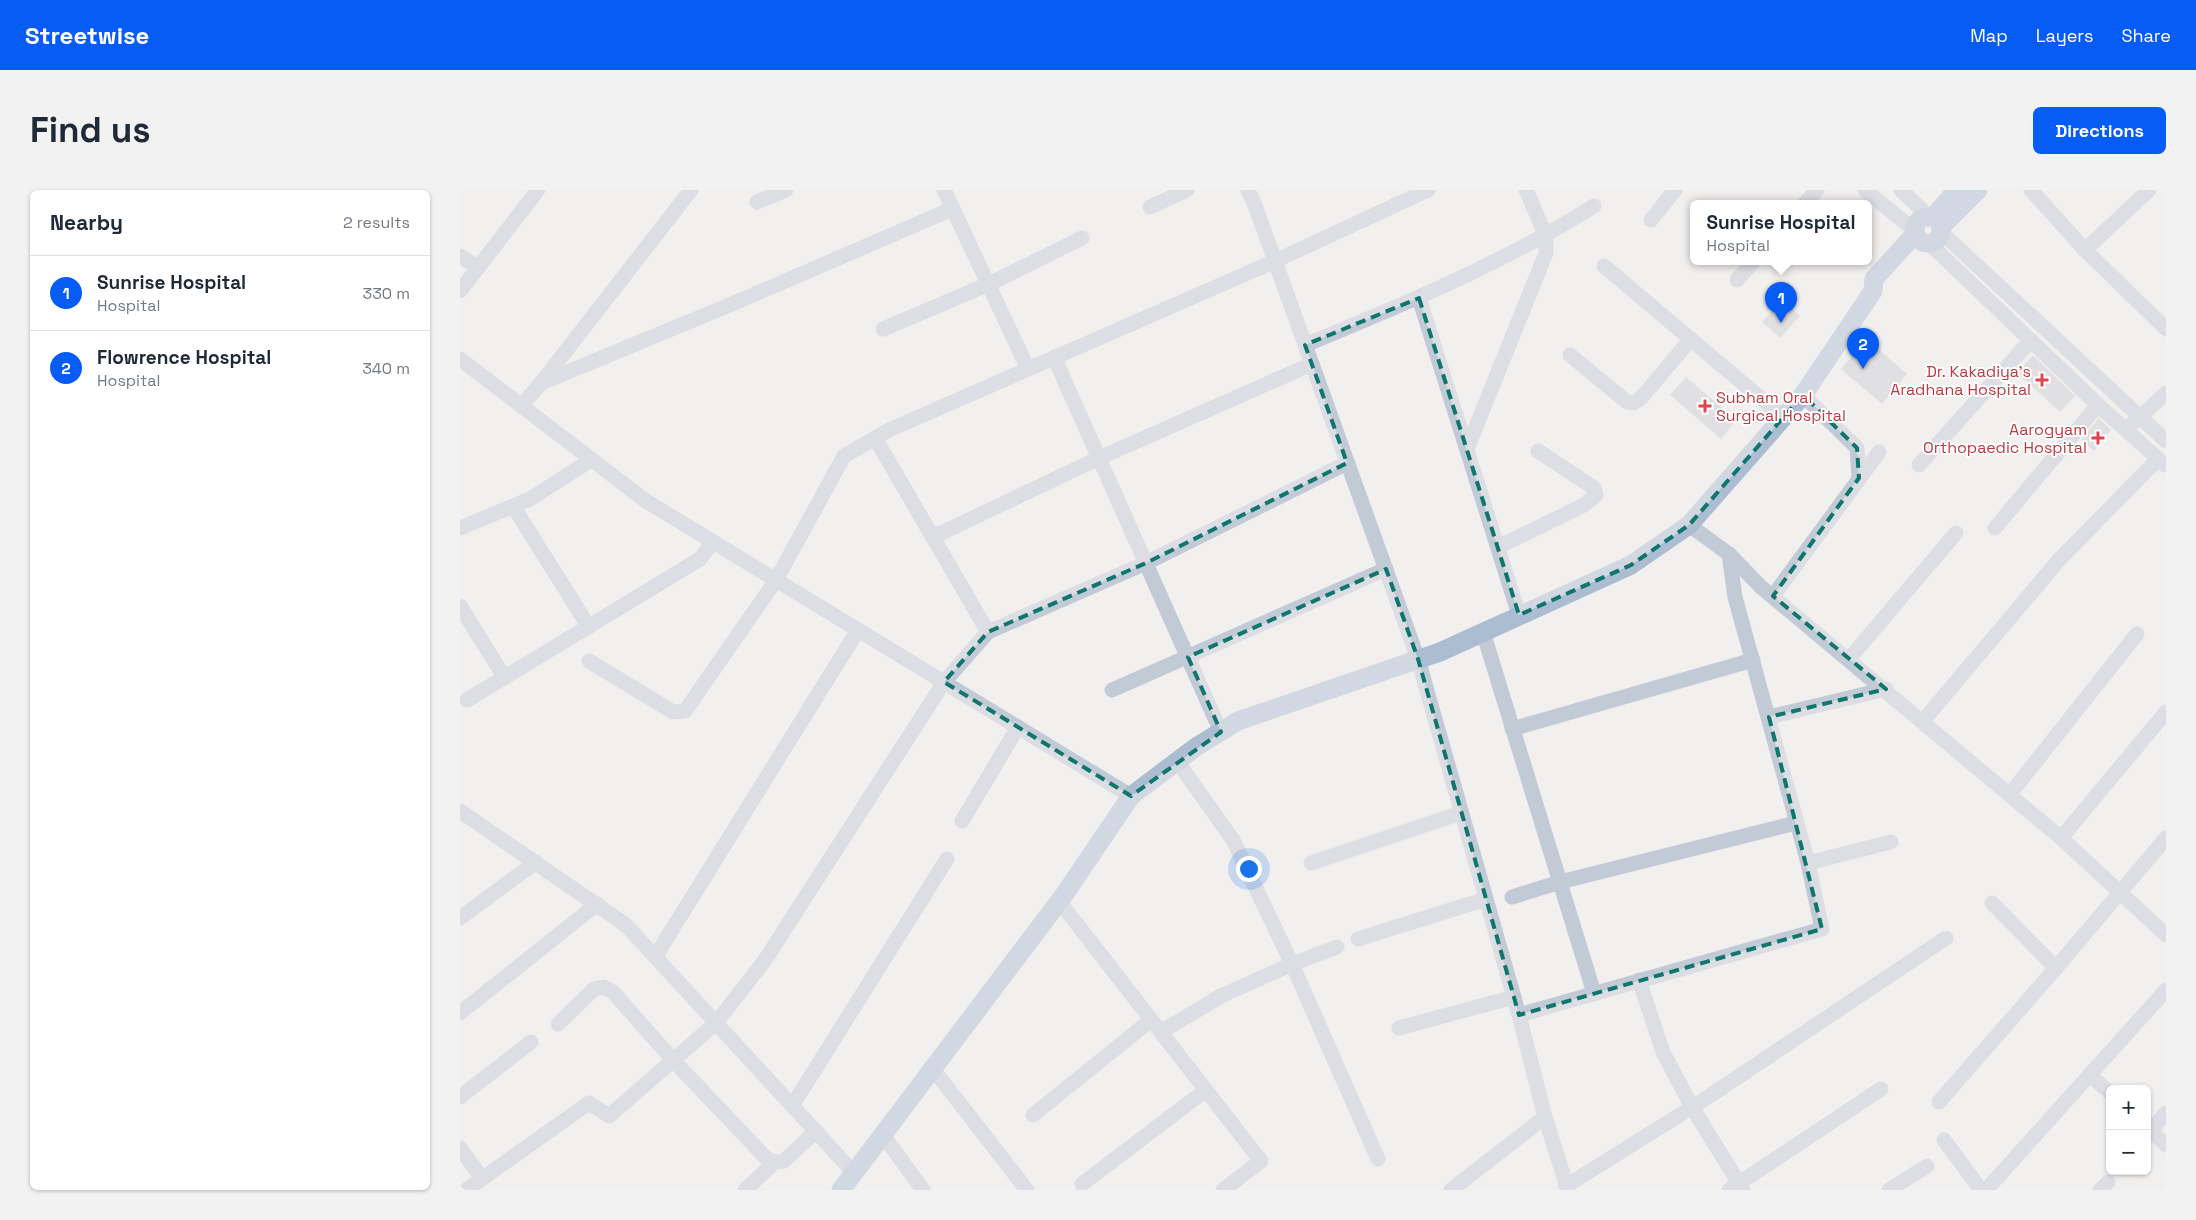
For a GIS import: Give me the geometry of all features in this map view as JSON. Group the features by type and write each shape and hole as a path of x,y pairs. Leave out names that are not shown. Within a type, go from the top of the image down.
{"main road":[{"path":"841,1190 1059,901 1131,796 1177,761 1238,721 1440,652 1631,564 1689,525 1803,395 1873,291 1884,287 1957,190"},
{"path":"1928,230 1978,190"}],"street":[{"path":"460,291 538,190"},
{"path":"521,406 692,190"},
{"path":"757,202 786,190"},
{"path":"944,190 1028,369"},
{"path":"1150,207 1187,190"},
{"path":"1248,190 1418,659 1519,1015 1545,1117 1567,1188 1946,938"},
{"path":"588,661 673,712 685,711 776,580 844,456 889,430 1275,261 1428,190"},
{"path":"1467,450 1546,253 1546,236 1526,190"},
{"path":"1651,220 1676,190"},
{"path":"1808,200 1817,190"},
{"path":"1865,190 1928,230 2166,441"},
{"path":"1901,190 1928,230 2030,341 2162,463 2058,561 1924,721"},
{"path":"2031,190 2085,250 2166,328"},
{"path":"2085,250 2149,190"},
{"path":"1305,345 1419,298 1546,236 1594,206"},
{"path":"541,383 952,209"},
{"path":"883,329 989,284 1082,238"},
{"path":"460,256 477,267"},
{"path":"1737,280 1750,265"},
{"path":"1604,266 1784,418"},
{"path":"1419,298 1520,615"},
{"path":"1570,355 1627,402 1634,403 1641,398 1691,339"},
{"path":"1919,465 2030,341"},
{"path":"1054,357 1221,732"},
{"path":"460,358 646,501 1131,796"},
{"path":"933,538 1099,458 1312,364"},
{"path":"2126,430 2166,393"},
{"path":"1803,395 1857,448 1860,478"},
{"path":"1995,528 2098,405"},
{"path":"875,438 988,632"},
{"path":"1498,546 1584,506 1596,495 1594,488 1538,451"},
{"path":"1773,596 1879,452"},
{"path":"460,528 530,499 591,460"},
{"path":"466,1190 589,1103 609,1116 716,1023 764,960 944,682 988,632 1146,563 1348,463"},
{"path":"513,506 589,626"},
{"path":"1689,525 1729,554 1773,596 2010,794 2061,838 2166,935"},
{"path":"1849,659 1956,534"},
{"path":"467,700 700,559 713,542"},
{"path":"1519,1015 1822,929 1808,862 1735,597 1729,554"},
{"path":"1112,690 1386,569"},
{"path":"460,606 504,678"},
{"path":"655,957 858,630"},
{"path":"1483,632 1594,993"},
{"path":"2010,794 2137,634"},
{"path":"1512,729 1753,660"},
{"path":"1769,717 1886,689"},
{"path":"2061,838 2166,712"},
{"path":"962,821 1018,727"},
{"path":"1177,761 1233,840 1292,964 1378,1159"},
{"path":"1311,863 1461,812"},
{"path":"463,817 536,862 626,925 854,1173"},
{"path":"1512,897 1560,882 1796,823"},
{"path":"1939,1102 2166,838"},
{"path":"1808,862 1891,842"},
{"path":"792,1106 947,859"},
{"path":"460,918 536,862"},
{"path":"1358,939 1486,899"},
{"path":"1059,901 1262,1160 1223,1190"},
{"path":"1992,903 2056,968"},
{"path":"460,1013 597,904"},
{"path":"1032,1115 1156,1026 1292,964 1337,947"},
{"path":"1639,980 1663,1052 1737,1188 1881,1090"},
{"path":"558,1024 594,989 604,988 614,993 673,1060 767,1160 775,1162 784,1161 816,1131"},
{"path":"1944,1140 1988,1189 2166,990"},
{"path":"1399,1028 1514,997"},
{"path":"460,1097 531,1042"},
{"path":"932,1069 1027,1190"},
{"path":"2090,1075 2106,1089"},
{"path":"1082,1184 1206,1090"},
{"path":"2151,1127 2166,1113"},
{"path":"1451,1190 1545,1117"},
{"path":"2150,1130 2166,1145"},
{"path":"883,1135 923,1190"},
{"path":"460,1148 482,1178"},
{"path":"745,1190 775,1162"},
{"path":"1889,1190 1927,1166"}],"highlighted area":[{"path":"1419,298 1519,615 1631,565 1689,525 1803,395 1857,448 1859,478 1773,596 1886,689 1769,717 1822,929 1519,1015 1418,659 1386,569 1188,657 1221,732 1131,796 944,682 988,632 1146,563 1347,463 1305,345"}],"building":[{"path":"1782,300 1800,316 1780,338 1762,322"},
{"path":"1867,339 1907,374 1882,404 1841,369"},
{"path":"2033,355 2075,396 2060,412 2017,373"},
{"path":"1686,377 1736,420 1721,439 1670,395"},
{"path":"2099,418 2111,430 2094,451 2081,440"}],"place":[{"name":"Sunrise Hospital","path":"1781,323"},
{"name":"Flowrence Hospital","path":"1863,369"},
{"name":"Dr. Kakadiya's Aradhana Hospital","path":"2042,380"},
{"name":"Subham Oral Surgical Hospital","path":"1705,406"},
{"name":"Aarogyam Orthopaedic Hospital","path":"2098,438"}]}
